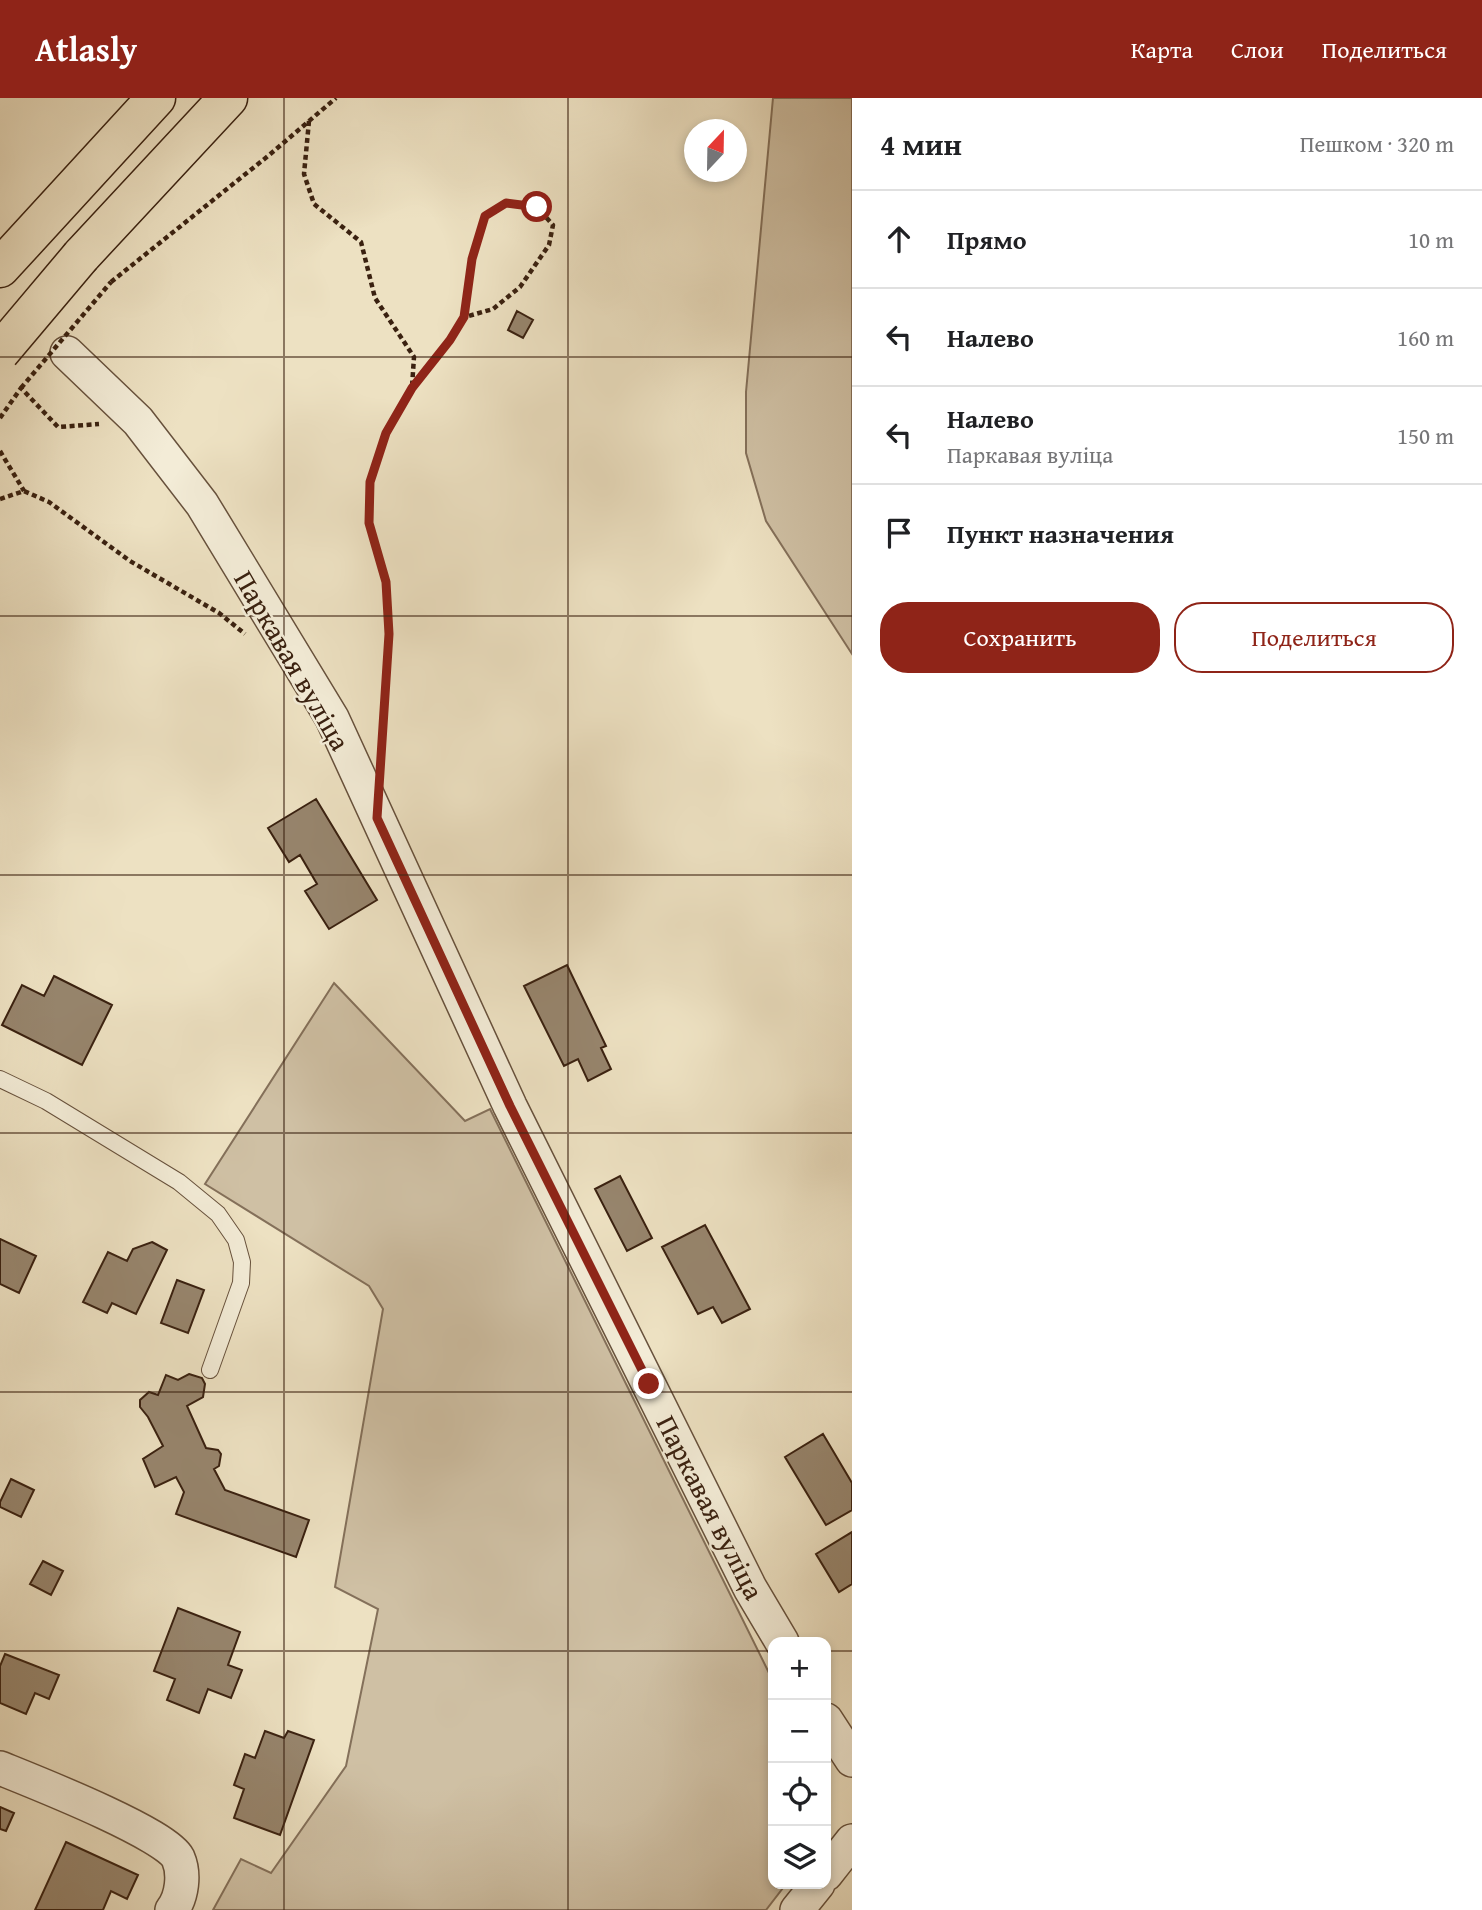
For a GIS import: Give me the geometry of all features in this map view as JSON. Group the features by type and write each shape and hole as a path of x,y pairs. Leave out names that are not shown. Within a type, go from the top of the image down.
{"highway":[{"path":"0,268 156,98"},
{"path":"0,352 81,256 228,98"}],"street":[{"name":"Паркавая вуліца","path":"67,353 138,421 202,504 332,718 510,1106 750,1588 779,1637"},
{"path":"831,1728 852,1760"},
{"path":"0,1768 117,1818 159,1840 177,1857 183,1881 172,1910"},
{"path":"831,1868 852,1841"},
{"path":"797,1910 814,1889"}],"lane":[{"path":"0,1079 46,1101 179,1182 218,1214 236,1240 242,1262 241,1283 210,1370"}],"path":[{"path":"0,418 111,282 335,98"},
{"path":"309,121 304,174 314,204 360,242 375,298 414,357 412,388"},
{"path":"382,752 389,634 386,582 369,523 370,482 386,433 412,388 450,340 464,317 472,259 485,216 506,203 537,207 553,225 549,245 520,287 492,309 464,317"},
{"path":"22,388 58,427"},
{"path":"0,451 24,491 49,502 130,561 219,612 251,640 293,655"},
{"path":"0,499 24,491"}],"shaded area":[{"path":"773,98 852,98 852,654 766,521 746,453 746,392"},
{"path":"334,983 465,1121 490,1109 768,1671 768,1889 782,1889 766,1910 213,1910 241,1859 271,1873 346,1766 378,1609 335,1587 383,1309 369,1286 205,1184"}],"building":[{"path":"517,311 533,320 523,338 508,330"},
{"path":"316,799 377,900 329,929 305,891 317,884 300,855 289,862 268,828"},
{"path":"567,965 606,1046 601,1048 611,1069 588,1081 578,1059 564,1066 524,986"},
{"path":"54,976 112,1005 82,1065 2,1025 22,985 44,996"},
{"path":"620,1176 652,1238 627,1251 595,1189"},
{"path":"705,1225 750,1309 722,1323 713,1307 698,1314 662,1247"},
{"path":"0,1239 36,1256 19,1293 0,1284"},
{"path":"152,1242 167,1250 136,1314 112,1303 107,1313 83,1302 108,1252 127,1261 133,1249"},
{"path":"177,1280 204,1290 188,1333 161,1323"},
{"path":"189,1374 202,1378 205,1384 203,1397 187,1406 206,1448 218,1450 221,1454 219,1466 214,1469 225,1490 309,1520 296,1557 176,1514 184,1492 176,1477 155,1487 143,1459 163,1446 140,1407 140,1400 149,1392 158,1395 166,1375 178,1380"},
{"path":"823,1434 852,1483 852,1510 826,1525 785,1457"},
{"path":"11,1479 34,1490 21,1517 0,1507"},
{"path":"852,1532 852,1584 839,1592 816,1554"},
{"path":"43,1561 63,1571 51,1595 30,1584"},
{"path":"178,1608 240,1632 228,1665 242,1670 231,1698 208,1689 199,1713 167,1700 175,1679 154,1671"},
{"path":"5,1654 59,1675 49,1699 35,1693 26,1714 0,1703 0,1666"},
{"path":"265,1731 284,1738 288,1731 314,1740 280,1835 234,1818 244,1789 234,1785 245,1754 255,1758"},
{"path":"0,1807 14,1813 6,1831 0,1829"},
{"path":"66,1842 138,1875 127,1899 111,1891 103,1910 35,1910"}],"route":[{"path":"537,207 506,203 485,216 472,259 464,317 450,340 412,388 386,433 370,482 369,523 386,582 389,634 377,818 510,1106 649,1384"}]}
